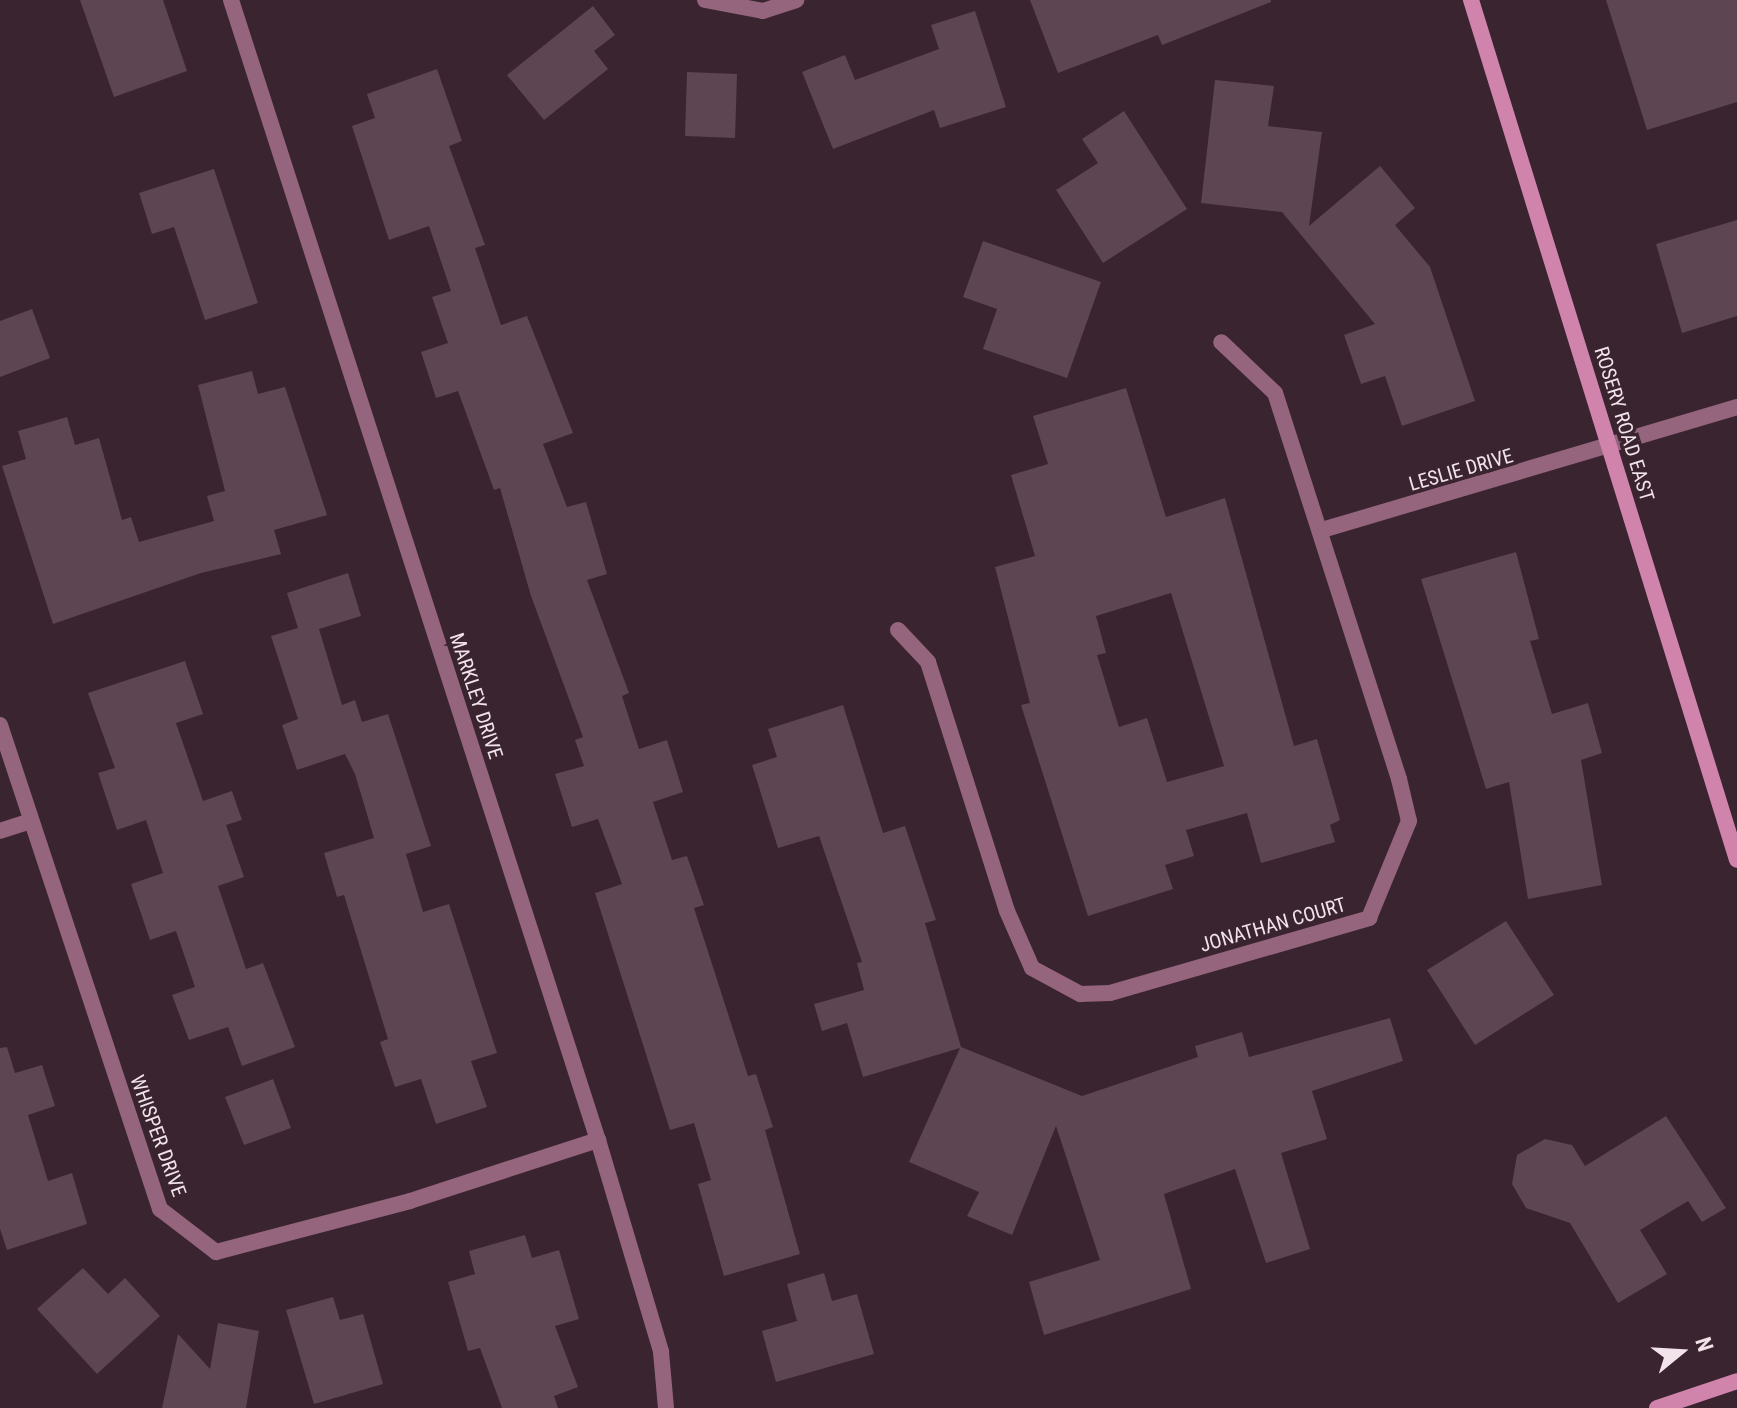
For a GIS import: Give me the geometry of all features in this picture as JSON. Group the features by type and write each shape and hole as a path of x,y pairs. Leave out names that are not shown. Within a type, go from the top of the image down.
{"street":[{"name":"MARKLEY DRIVE","path":"231,0 598,1140 661,1352 666,1408"},
{"path":"705,0 763,11 796,0"},
{"name":"ROSERY ROAD EAST","path":"1471,0 1737,860"},
{"name":"JONATHAN COURT","path":"898,630 928,662 1007,911 1032,968 1080,994 1110,993 1369,918 1409,821 1322,530 1275,393 1221,342"},
{"name":"LESLIE DRIVE","path":"1322,530 1611,449 1737,407"},
{"name":"WHISPER DRIVE","path":"0,725 160,1209 216,1252 396,1205 598,1140"},
{"path":"0,831 30,821"},
{"path":"1657,1408 1737,1381"}],"building":[{"path":"80,0 163,0 187,71 114,97"},
{"path":"1030,0 1271,2 1162,45 1158,35 1058,73"},
{"path":"1606,0 1737,0 1737,102 1647,130"},
{"path":"593,6 615,35 594,51 608,69 544,120 507,75"},
{"path":"975,11 1006,107 940,128 934,110 833,149 802,72 845,55 855,80 939,49 931,25"},
{"path":"437,69 462,141 449,146 485,245 475,248 501,325 527,316 573,433 543,444 567,507 586,502 607,574 587,580 629,693 622,696 639,749 667,740 683,792 653,802 672,860 687,856 704,905 694,908 748,1076 756,1074 773,1127 765,1130 800,1254 724,1276 698,1184 711,1180 694,1123 670,1130 595,893 622,884 598,819 572,827 555,774 584,766 575,740 583,737 531,596 500,488 494,490 458,391 436,398 421,352 448,343 432,297 451,291 429,226 389,240 352,126 375,118 367,94"},
{"path":"687,72 737,74 735,138 685,136"},
{"path":"1215,80 1274,86 1268,126 1322,132 1309,226 1380,166 1415,208 1395,225 1430,267 1475,401 1402,426 1385,376 1361,384 1344,335 1375,324 1282,212 1201,203"},
{"path":"1124,111 1187,209 1103,263 1056,190 1098,163 1082,139"},
{"path":"214,169 258,303 205,320 174,227 152,234 139,193"},
{"path":"1737,220 1737,316 1682,333 1656,244"},
{"path":"983,241 1101,282 1067,378 983,349 997,309 963,297"},
{"path":"32,309 50,358 0,377 0,321"},
{"path":"252,371 258,394 285,387 327,515 274,530 281,554 201,573 53,624 2,466 26,459 18,431 67,417 75,445 99,438 122,520 131,517 139,542 214,521 207,496 225,491 198,385"},
{"path":"1126,388 1166,517 1225,498 1294,746 1317,739 1340,820 1330,825 1335,842 1261,863 1247,813 1186,830 1194,856 1165,865 1173,889 1088,916 1021,705 1030,703 995,567 1035,556 1011,475 1048,464 1033,416","holes":["1171,593 1224,766 1167,782 1147,718 1119,727 1097,655 1106,653 1096,616"]},
{"path":"1516,552 1539,639 1530,641 1552,714 1588,703 1602,753 1581,760 1602,885 1528,899 1509,782 1486,789 1421,579"},
{"path":"348,573 361,616 319,629 342,705 355,700 362,722 388,714 431,846 406,854 423,912 449,904 497,1053 471,1061 487,1107 436,1124 421,1079 395,1087 380,1042 388,1039 344,895 337,897 324,853 374,838 355,774 345,754 297,770 282,725 298,719 271,636 298,628 287,593"},
{"path":"185,661 203,714 176,723 203,801 232,791 242,820 226,825 244,877 218,886 246,969 263,963 295,1047 242,1066 228,1027 189,1040 172,995 195,987 176,931 150,940 131,884 163,873 146,820 117,830 98,773 115,768 88,693"},
{"path":"843,705 883,833 905,826 936,920 925,923 961,1047 1082,1096 1198,1057 1195,1046 1242,1032 1249,1057 1390,1018 1403,1061 1312,1091 1327,1139 1281,1153 1310,1249 1266,1263 1235,1169 1164,1194 1191,1289 1044,1335 1029,1282 1100,1260 1056,1126 1012,1235 967,1216 979,1192 909,1162 960,1048 863,1077 847,1023 822,1031 814,1004 864,990 857,963 862,962 819,836 778,848 752,765 777,757 768,729"},
{"path":"1506,921 1554,995 1475,1045 1427,970"},
{"path":"7,1047 15,1073 42,1065 55,1106 28,1115 48,1181 72,1173 87,1224 7,1250 0,1229 0,1048"},
{"path":"273,1079 291,1128 244,1145 225,1097"},
{"path":"1666,1116 1726,1208 1702,1222 1688,1201 1640,1230 1667,1274 1618,1303 1570,1223 1526,1208 1512,1184 1517,1155 1545,1139 1572,1145 1585,1166"},
{"path":"525,1235 532,1258 559,1250 579,1319 555,1326 578,1387 554,1396 558,1408 502,1408 480,1348 468,1351 448,1282 475,1274 469,1251"},
{"path":"83,1268 108,1294 125,1278 160,1316 97,1374 37,1309"},
{"path":"824,1273 832,1301 857,1294 874,1354 776,1382 762,1331 797,1321 787,1284"},
{"path":"333,1297 340,1320 363,1314 383,1384 314,1404 286,1310"},
{"path":"218,1323 259,1331 246,1408 162,1408 178,1334 210,1369"}]}
